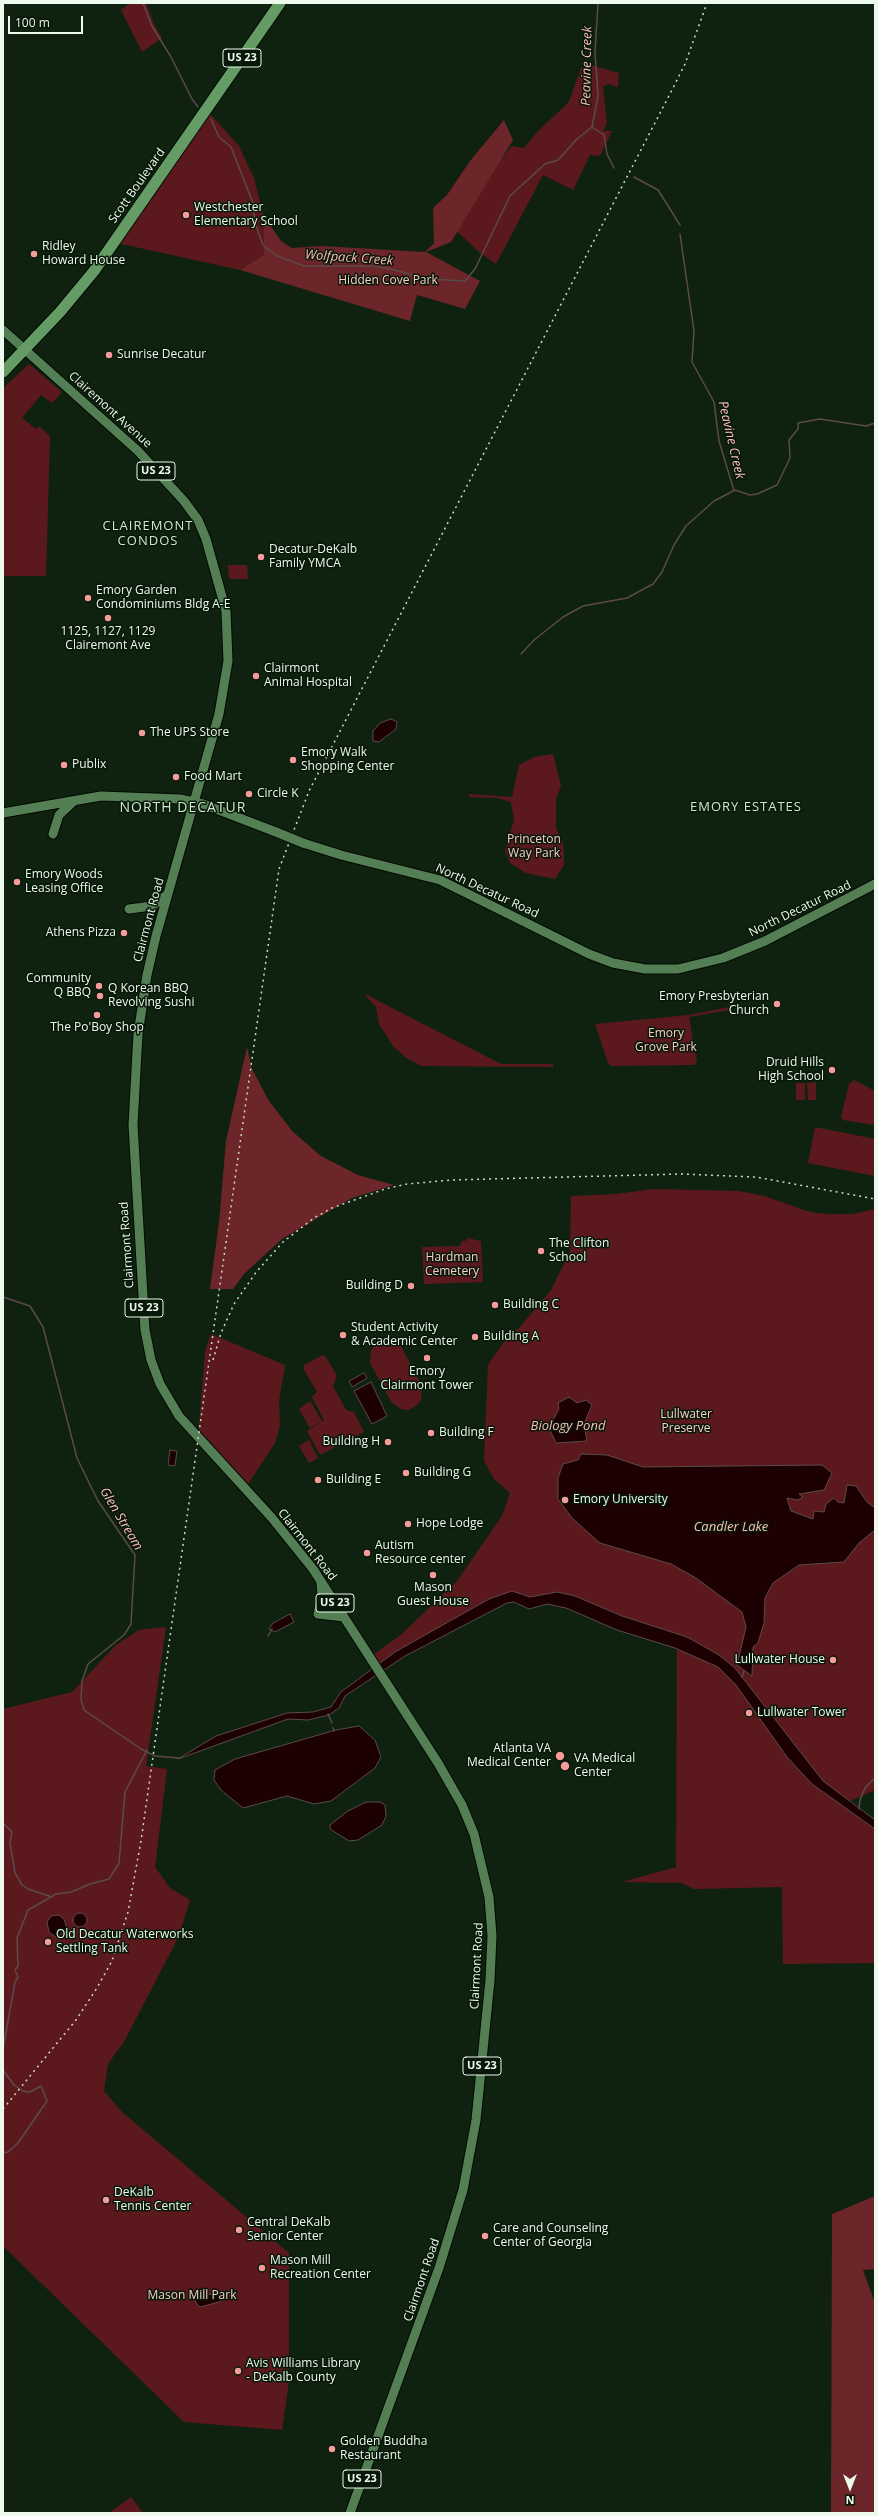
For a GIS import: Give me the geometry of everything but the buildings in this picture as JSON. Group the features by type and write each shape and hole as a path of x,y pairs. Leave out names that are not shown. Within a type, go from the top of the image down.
{"highway":[{"name":"Scott Boulevard","path":"3,372 71,300 100,262 280,3"}],"main road":[{"name":"Clairemont Avenue","path":"3,330 138,450 184,501 203,531 219,581"},
{"name":"Clairmont Road","path":"219,581 227,619 227,666 219,714 152,949 140,1011 133,1100 136,1193 148,1350 160,1384 180,1416 272,1518 321,1582 445,1774 468,1819 481,1856 489,1897 492,1954 477,2112 463,2190 438,2273 350,2513"},
{"name":"North Decatur Road","path":"3,813 76,799 115,795 180,799 194,802 341,855 440,880 588,954 629,967 651,970 696,966 741,951 765,941 875,884"},
{"path":"53,834 59,815 76,799"},
{"path":"129,909 152,906 168,894"},
{"path":"321,1582 322,1596 318,1614 344,1617"}],"green space":[{"path":"130,3 146,3 154,24 162,38 142,52 121,10"},
{"path":"590,65 619,73 618,87 609,84 603,86 607,123 603,131 612,131 600,156 590,155 573,190 543,175 496,264 478,251 449,224 512,146 524,148 537,132 569,102 581,68"},
{"path":"204,107 239,146 254,178 264,217 264,255 240,270 117,243"},
{"name":"Hidden Cove Park","path":"504,120 513,140 451,242 426,252 480,281 465,309 417,295 410,321 240,270 264,255 264,217 281,241 292,248 322,246 425,252 434,243 433,208 447,195 470,161"},
{"path":"29,364 62,392 52,403 41,395 22,418 36,429 39,426 50,436 46,576 5,576 3,573 3,388"},
{"path":"228,565 247,565 248,579 229,579"},
{"name":"Princeton Way Park","path":"553,754 561,786 556,799 556,828 563,843 564,852 564,865 555,879 526,873 510,863 505,851 514,820 511,802 497,798 469,797 469,794 512,797 519,765 534,757"},
{"path":"363,993 501,1064 553,1064 553,1067 421,1066 405,1057 393,1046 379,1024 376,1007"},
{"name":"Emory Grove Park","path":"729,1007 729,1010 689,1017 697,1062 694,1065 611,1066 608,1063 595,1024 689,1015"},
{"path":"247,1047 252,1069 269,1101 293,1132 321,1156 358,1175 394,1185 352,1198 282,1239 244,1274 233,1289 210,1289 219,1222 226,1141"},
{"path":"854,1080 875,1091 875,1125 843,1120 841,1117 849,1084"},
{"path":"816,1082 816,1100 808,1100 807,1083"},
{"path":"796,1083 805,1083 805,1100 796,1100"},
{"path":"815,1127 875,1139 875,1176 808,1163"},
{"name":"Lullwater Preserve","path":"654,1189 739,1191 764,1196 810,1212 827,1214 852,1214 875,1209 875,1790 845,1803 875,1824 875,1963 783,1964 782,1887 694,1889 681,1883 622,1882 676,1867 677,1642 589,1610 504,1598 379,1670 370,1657 402,1634 457,1581 502,1516 510,1493 494,1479 484,1461 488,1365 505,1340 519,1328 551,1290 570,1251 571,1196 616,1194"},
{"name":"Hardman Cemetery","path":"467,1238 481,1241 483,1282 424,1284 422,1247 460,1246 462,1241 466,1241"},
{"path":"211,1334 285,1365 279,1401 280,1426 275,1443 245,1489 198,1437 205,1352"},
{"path":"385,1340 391,1340 401,1346 422,1386 421,1400 417,1405 409,1410 401,1409 392,1403 370,1363 371,1350 376,1344"},
{"path":"323,1355 326,1357 337,1376 333,1386 346,1410 354,1412 364,1432 320,1455 307,1431 324,1420 312,1397 317,1392 303,1368 304,1365"},
{"path":"310,1401 322,1421 310,1428 299,1409"},
{"path":"309,1440 318,1458 309,1463 299,1446"},
{"name":"Mason Mill Park","path":"166,1627 146,1766 167,1769 155,1867 170,1888 190,1900 179,1936 125,2040 108,2064 104,2091 121,2111 289,2253 289,2382 282,2430 184,2422 3,2246 3,1709 72,1692 116,1645 139,1630"},
{"path":"875,2196 875,2269 863,2270 875,2303 875,2513 831,2513 832,2214"},
{"path":"131,2497 143,2513 109,2513"}],"water":[{"path":"391,719 397,722 396,729 379,742 373,741 373,731 380,723"},
{"path":"364,1373 367,1378 352,1387 349,1381"},
{"path":"371,1382 387,1416 372,1424 354,1391"},
{"name":"Biology Pond","path":"569,1397 577,1403 586,1400 592,1405 584,1424 587,1441 556,1443 550,1430 543,1427 544,1423 552,1422 559,1409 558,1403"},
{"path":"170,1450 177,1451 175,1466 168,1465"},
{"name":"Candler Lake","path":"581,1454 607,1455 643,1467 822,1465 832,1473 824,1490 799,1494 803,1497 798,1500 787,1498 791,1511 813,1519 814,1511 824,1512 826,1504 834,1498 838,1502 844,1503 847,1485 856,1486 867,1502 875,1508 875,1530 859,1543 844,1562 799,1565 773,1583 765,1598 764,1623 758,1643 753,1647 752,1676 737,1665 746,1627 742,1612 696,1578 671,1564 600,1543 572,1518 558,1499 558,1478 563,1464 578,1460"},
{"path":"512,1591 530,1597 557,1592 575,1596 622,1616 687,1637 719,1655 735,1668 823,1781 875,1820 875,1829 812,1784 787,1757 736,1685 718,1667 675,1648 617,1630 566,1608 547,1604 529,1609 514,1602 507,1603 405,1656 345,1696 339,1708 329,1715 308,1720 288,1719 178,1759 216,1736 287,1713 313,1712 331,1707 341,1692 395,1652 489,1599"},
{"path":"290,1614 294,1622 275,1632 269,1629 273,1623"},
{"path":"359,1726 375,1740 381,1757 375,1768 331,1801 314,1804 287,1796 243,1808 221,1790 214,1780 215,1770 235,1759 336,1730"},
{"path":"366,1802 380,1802 385,1805 386,1816 382,1825 358,1840 349,1841 330,1829 330,1825 348,1811"},
{"path":"80,1913 85,1915 87,1920 85,1925 80,1927 75,1925 73,1920 75,1915"},
{"path":"59,1915 64,1919 67,1929 56,1937 49,1932 47,1922 51,1916"},
{"path":"217,2293 223,2295 223,2299 219,2302 200,2307 196,2303 195,2300 203,2296"}],"waterway":[{"name":"Wolfpack Creek","path":"143,3 152,26 171,57 192,99 198,107"},
{"name":"Peavine Creek","path":"598,3 595,52 598,96 592,127 604,135 607,154 614,168"},
{"name":"Wolfpack Creek","path":"211,119 219,137 231,147 253,203 255,223 263,245 277,256 304,266 371,266 391,269 428,279 465,281 475,269 510,196 545,164 558,160 577,139 592,127"},
{"name":"Peavine Creek","path":"634,177 658,190 680,225"},
{"name":"Peavine Creek","path":"680,234 694,331 692,362 714,402 719,441 734,491"},
{"path":"521,654 534,640 563,617 583,606 627,598 653,584 662,572 674,545 686,526 714,501 735,490 750,495 757,494 777,485 790,458 789,440 798,429 798,423 820,419 866,426 875,423"},
{"name":"Glen Stream","path":"3,1297 30,1306 43,1327 77,1458 98,1501 135,1555 131,1624 124,1635 88,1664 82,1681 81,1699 84,1710 141,1749 155,1756 179,1758"},
{"path":"268,1636 272,1629"},
{"path":"742,1677 744,1671"},
{"path":"328,1714 332,1723"},
{"path":"3,2049 15,1982 18,1977 15,1970 18,1966 17,1938 28,1910 56,1894 71,1892 90,1884 109,1879 119,1863 125,1792 147,1750"},
{"path":"859,1809 860,1800 865,1788 875,1778"},
{"path":"3,1823 12,1832 10,1843 15,1873 22,1885 28,1889 52,1897"},
{"path":"3,2070 14,2085 23,2091 30,2092 41,2086 47,2101 18,2143 8,2152 3,2153"}],"railway":[{"path":"3,2109 76,2020 97,1988 112,1961 128,1912 141,1841 279,869 309,791 673,88 685,64 707,3"},
{"path":"213,1360 221,1333 234,1304 257,1271 283,1242 314,1218 332,1208 385,1189 407,1184 452,1180 681,1174 756,1177 875,1199"}],"place":[{"name":"Westchester Elementary School","path":"186,215"},
{"name":"Ridley Howard House","path":"34,254"},
{"name":"Sunrise Decatur","path":"109,355"},
{"name":"Decatur-DeKalb Family YMCA","path":"261,557"},
{"name":"Emory Garden Condominiums Bldg A-E","path":"88,598"},
{"name":"1125, 1127, 1129 Clairemont Ave","path":"108,618"},
{"name":"Clairmont Animal Hospital","path":"256,676"},
{"name":"The UPS Store","path":"142,733"},
{"name":"Emory Walk Shopping Center","path":"293,760"},
{"name":"Publix","path":"64,765"},
{"name":"Food Mart","path":"176,777"},
{"name":"Circle K","path":"249,794"},
{"name":"Emory Woods Leasing Office","path":"17,882"},
{"name":"Athens Pizza","path":"124,933"},
{"name":"Community Q BBQ","path":"99,986"},
{"name":"Q Korean BBQ Revolving Sushi","path":"100,996"},
{"name":"Emory Presbyterian Church","path":"777,1004"},
{"name":"The Po'Boy Shop","path":"97,1015"},
{"name":"Druid Hills High School","path":"832,1070"},
{"name":"The Clifton School","path":"541,1251"},
{"name":"Building D","path":"411,1286"},
{"name":"Building C","path":"495,1305"},
{"name":"Student Activity & Academic Center","path":"343,1335"},
{"name":"Building A","path":"475,1337"},
{"name":"Emory Clairmont Tower","path":"427,1358"},
{"name":"Building F","path":"431,1433"},
{"name":"Building H","path":"388,1442"},
{"name":"Building G","path":"406,1473"},
{"name":"Building E","path":"318,1480"},
{"name":"Emory University","path":"565,1500"},
{"name":"Hope Lodge","path":"408,1524"},
{"name":"Autism Resource center","path":"367,1553"},
{"name":"Mason Guest House","path":"433,1575"},
{"name":"Lullwater House","path":"833,1660"},
{"name":"Lullwater Tower","path":"749,1713"},
{"name":"Atlanta VA Medical Center","path":"560,1756"},
{"name":"VA Medical Center","path":"565,1766"},
{"name":"Old Decatur Waterworks Settling Tank","path":"48,1942"},
{"name":"DeKalb Tennis Center","path":"106,2200"},
{"name":"Central DeKalb Senior Center","path":"239,2230"},
{"name":"Care and Counseling Center of Georgia","path":"485,2236"},
{"name":"Mason Mill Recreation Center","path":"262,2268"},
{"name":"Avis Williams Library - DeKalb County","path":"238,2371"},
{"name":"Golden Buddha Restaurant","path":"332,2449"}],"district":[{"name":"CLAIREMONT CONDOS","path":"148,534"},
{"name":"EMORY ESTATES","path":"746,807"},
{"name":"NORTH DECATUR","path":"183,808"}]}
